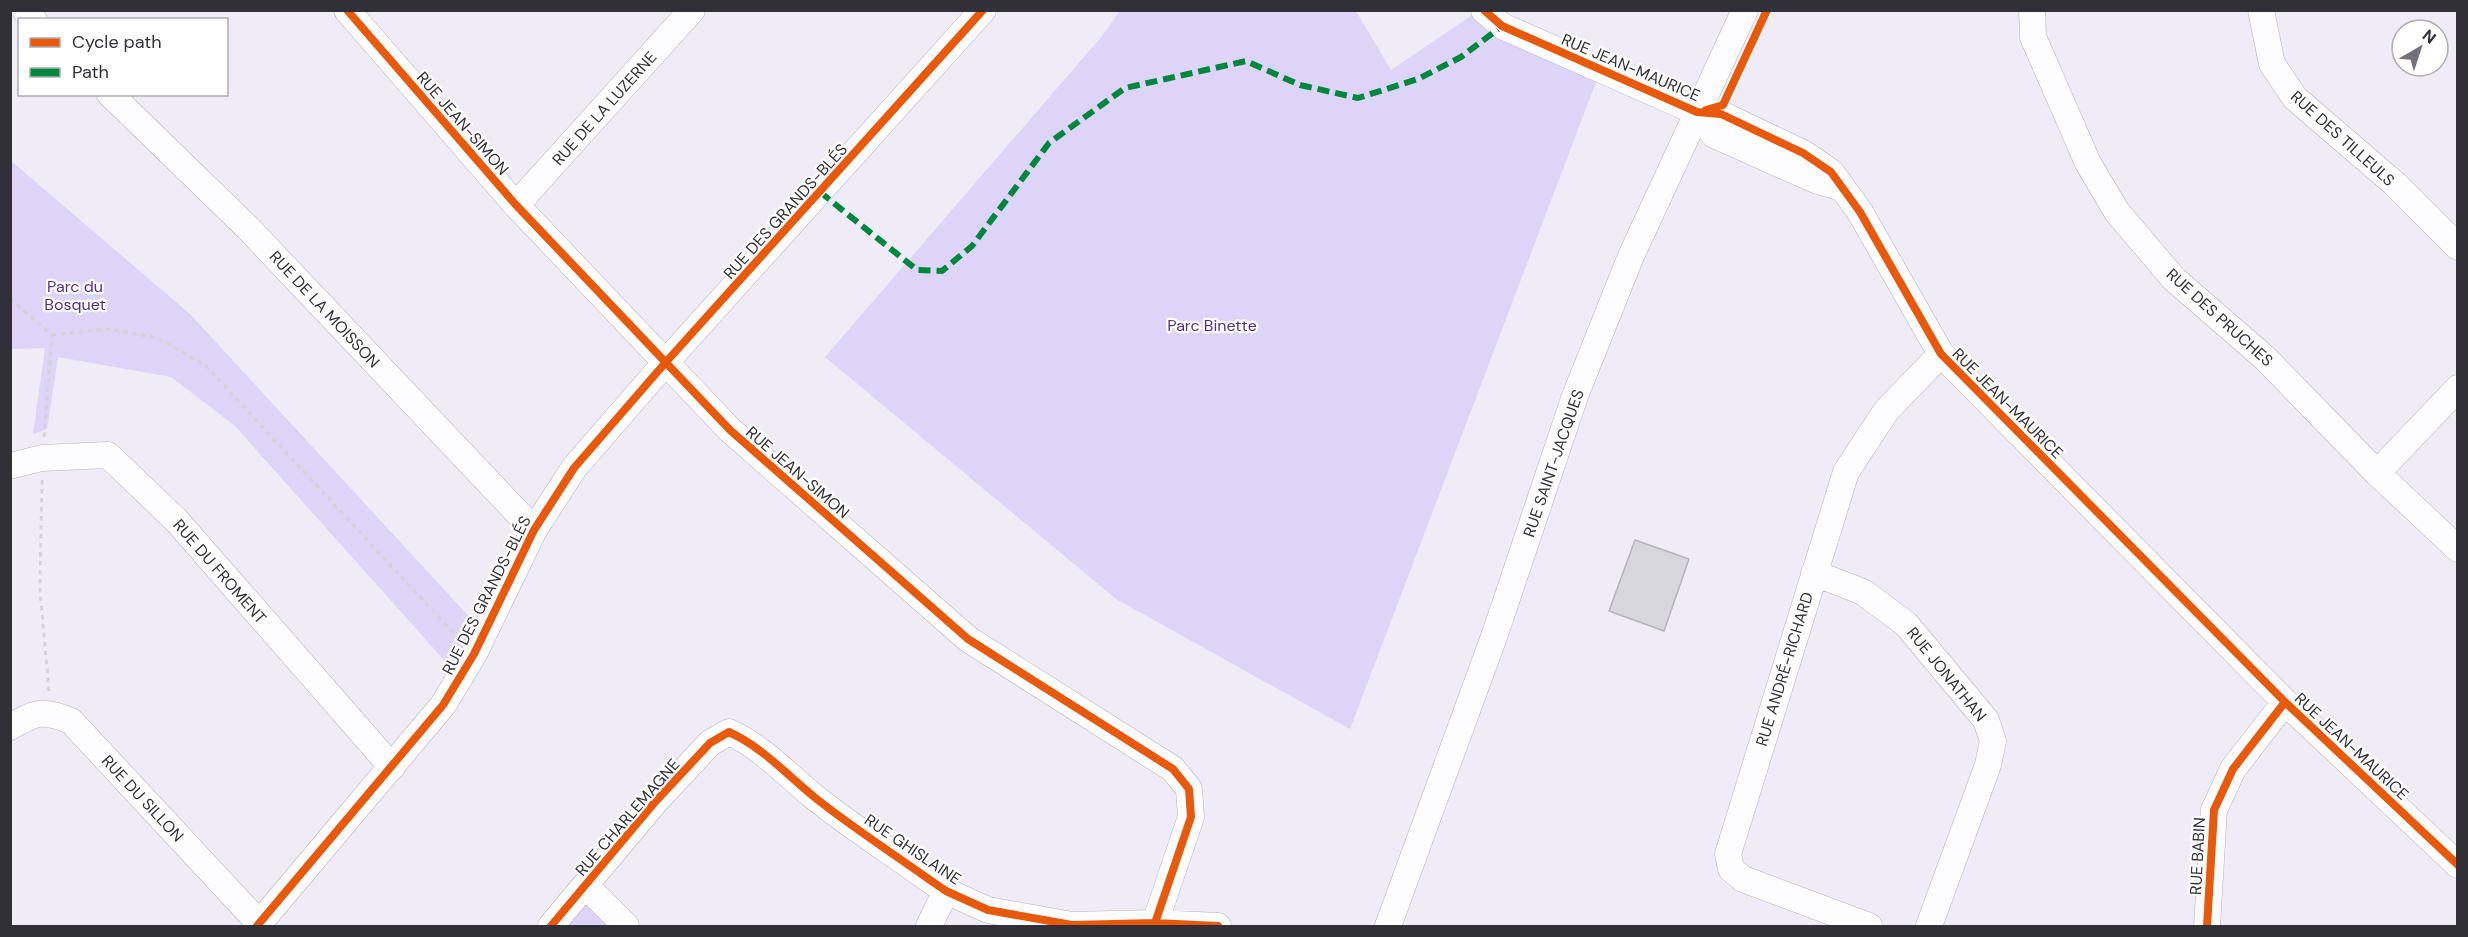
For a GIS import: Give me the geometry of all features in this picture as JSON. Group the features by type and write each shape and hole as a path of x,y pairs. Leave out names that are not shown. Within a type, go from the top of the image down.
{"street":[{"name":"RUE DE LA LUZERNE","path":"516,205 692,10"},
{"name":"RUE DES GRANDS-BLÉS","path":"258,925 443,705 474,654 534,530 574,468 666,362 983,10"},
{"name":"RUE JEAN-MAURICE","path":"1484,10 1502,26 1697,112 1714,135 1815,180 1843,187 1941,354 2285,702 2457,865"},
{"name":"RUE SAINT-JACQUES","path":"1388,927 1495,634 1575,396 1631,256 1745,10"},
{"name":"RUE DES PRUCHES","path":"2031,10 2033,37 2088,163 2116,212 2174,279 2265,358 2377,473 2457,549"},
{"name":"RUE DES TILLEULS","path":"2261,10 2272,64 2295,98 2395,184 2457,247"},
{"name":"RUE JEAN-SIMON","path":"358,14 516,205 730,430 968,639 1173,769 1189,789 1191,817 1155,925"},
{"name":"RUE DE LA MOISSON","path":"112,96 248,228 534,530"},
{"name":"RUE ANDRÉ-RICHARD","path":"1869,927 1743,879 1731,869 1728,854 1846,472 1886,411 1941,354"},
{"path":"2377,473 2457,388"},
{"name":"RUE DU FROMENT","path":"10,466 42,458 108,455 177,521 392,767"},
{"name":"RUE JONATHAN","path":"1814,573 1863,592 1906,624 1986,720 1990,730 1993,741 1988,765 1929,927"},
{"name":"RUE BABIN","path":"2207,927 2214,810 2233,769 2285,702"},
{"path":"10,727 30,715 51,713"},
{"name":"RUE DU SILLON","path":"51,713 71,721 258,925"},
{"name":"RUE GHISLAINE","path":"729,732 746,740 774,760 813,795 946,891 988,910 1072,926 1218,927"},
{"name":"RUE CHARLEMAGNE","path":"551,927 686,768 710,743 729,732"},
{"path":"585,886 626,927"},
{"path":"929,927 946,891"}],"path":[{"path":"10,299 52,335 108,329 158,338 206,366 474,654"},
{"path":"51,713 40,590 42,458 52,335"}],"green space":[{"name":"Parc Binette","path":"1120,11 1356,11 1391,70 1478,11 1601,69 1350,729 1116,599 825,357 1102,36"},
{"name":"Parc du Bosquet","path":"10,160 190,314 473,621 474,654 452,669 234,425 171,377 58,357 47,429 33,434 45,348 11,349"},
{"path":"586,886 626,926 551,926"}],"building":[{"path":"1635,540 1689,559 1664,631 1609,611"}],"marked path":[{"path":"820,192 917,270 942,271 972,246 1049,143 1125,88 1246,61 1300,85 1358,98 1418,79 1461,57 1502,26"}],"cycle path":[{"path":"347,10 516,205 730,430 968,639 1173,769 1189,789 1191,817 1155,923"},
{"path":"257,926 443,705 474,654 534,530 574,468 666,362 983,10"},
{"path":"1484,10 1502,26 1697,112 1721,114 1803,153 1831,172 1860,212 1941,354 2285,702 2458,865"},
{"path":"1706,110 1723,105 1767,10"},
{"path":"2207,926 2214,810 2233,769 2285,702"},
{"path":"551,926 655,802 710,743 729,732 763,753 827,807 946,891 988,910 1072,925 1155,923 1218,926"}]}
